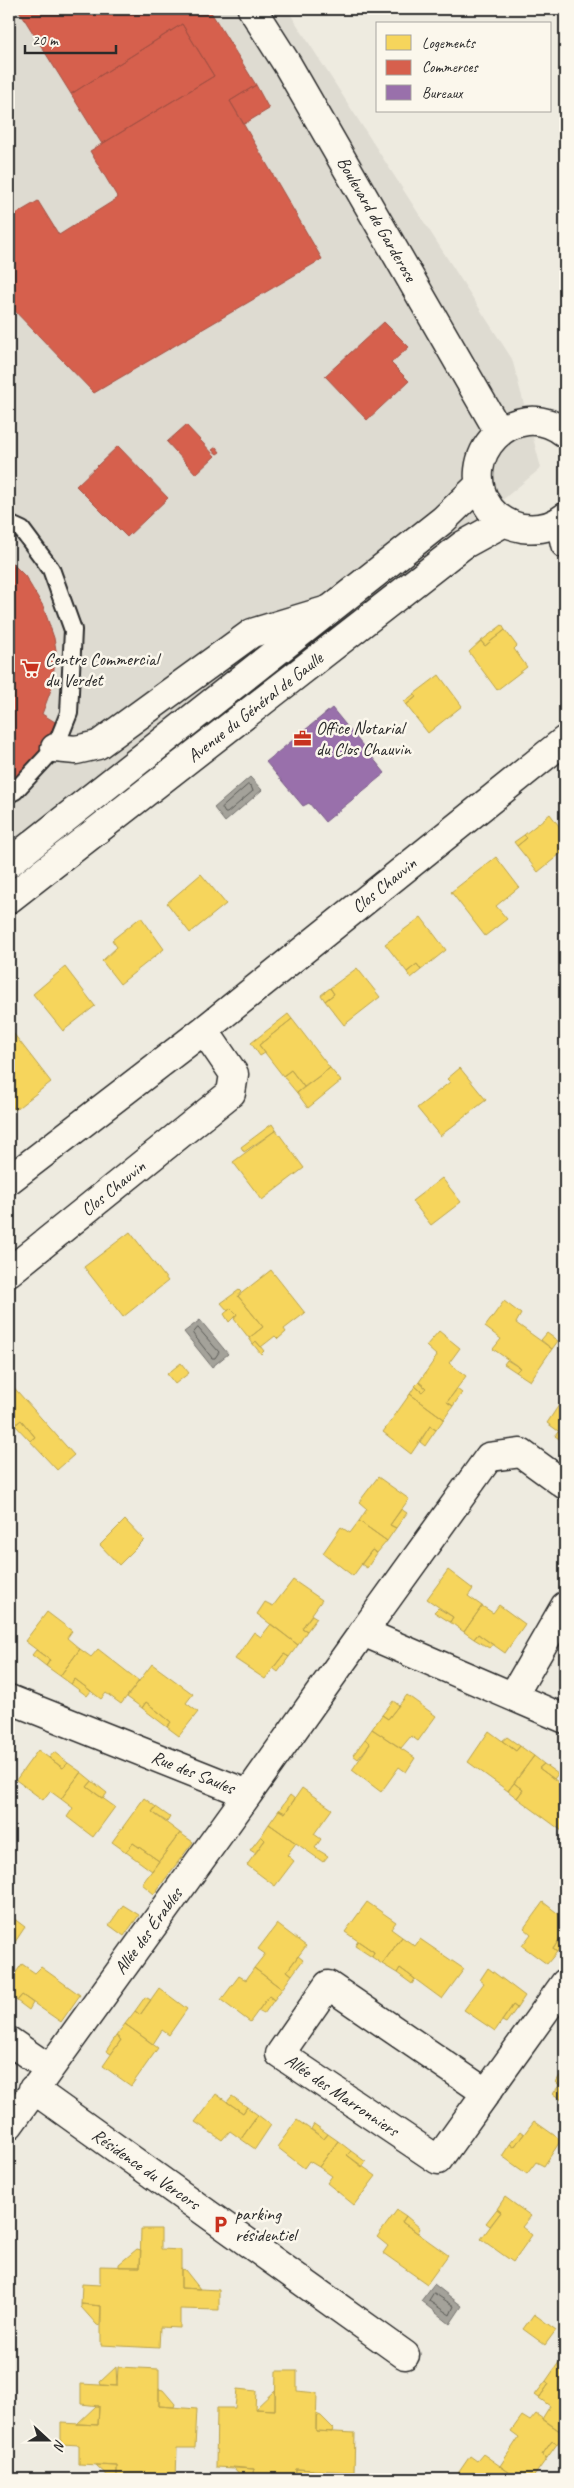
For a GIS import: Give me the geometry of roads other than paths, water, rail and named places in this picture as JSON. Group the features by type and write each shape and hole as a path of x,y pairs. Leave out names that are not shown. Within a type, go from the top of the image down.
{"street":[{"name":"Boulevard de Garderose","path":"252,9 292,72 499,432"},
{"path":"564,527 532,529 518,527 505,522 492,512 484,500 479,485 478,470 482,456 489,443 499,432 513,424 528,421 544,422 565,433"},
{"name":"Avenue du Général de Gaulle","path":"9,863 443,520 479,485"},
{"name":"Avenue du Général de Gaulle","path":"9,899 463,545 505,522"},
{"path":"55,748 76,750 98,745 252,633 328,610"},
{"name":"Clos Chauvin","path":"9,1180 204,1030 565,740"},
{"name":"Clos Chauvin","path":"9,1272 231,1093 234,1074 204,1030"},
{"name":"Rue des Saules","path":"9,1699 248,1794 489,1457 521,1454 565,1485"},
{"path":"514,1696 565,1606"},
{"path":"363,1632 565,1719"},
{"name":"Allée des Érables","path":"9,2125 248,1794"},
{"name":"Allée des Marronniers","path":"485,2092 328,1985 280,2054 438,2160 565,1983"},
{"path":"9,2041 41,2079"},
{"name":"Résidence du Vercors","path":"41,2079 406,2355"}],"lane":[{"path":"9,524 22,530 51,568 72,630 68,713 55,748 9,794"}],"water":[{"path":"250,777 262,790 225,822 214,808"},
{"path":"200,1320 228,1354 212,1367 184,1332"},
{"path":"434,2284 462,2306 450,2324 421,2301"}],"place":[{"name":"Centre Commercial du Verdet","path":"31,669"},
{"name":"Office Notarial du Clos Chauvin","path":"302,738"},
{"name":"parking résidentiel","path":"221,2224"}]}
